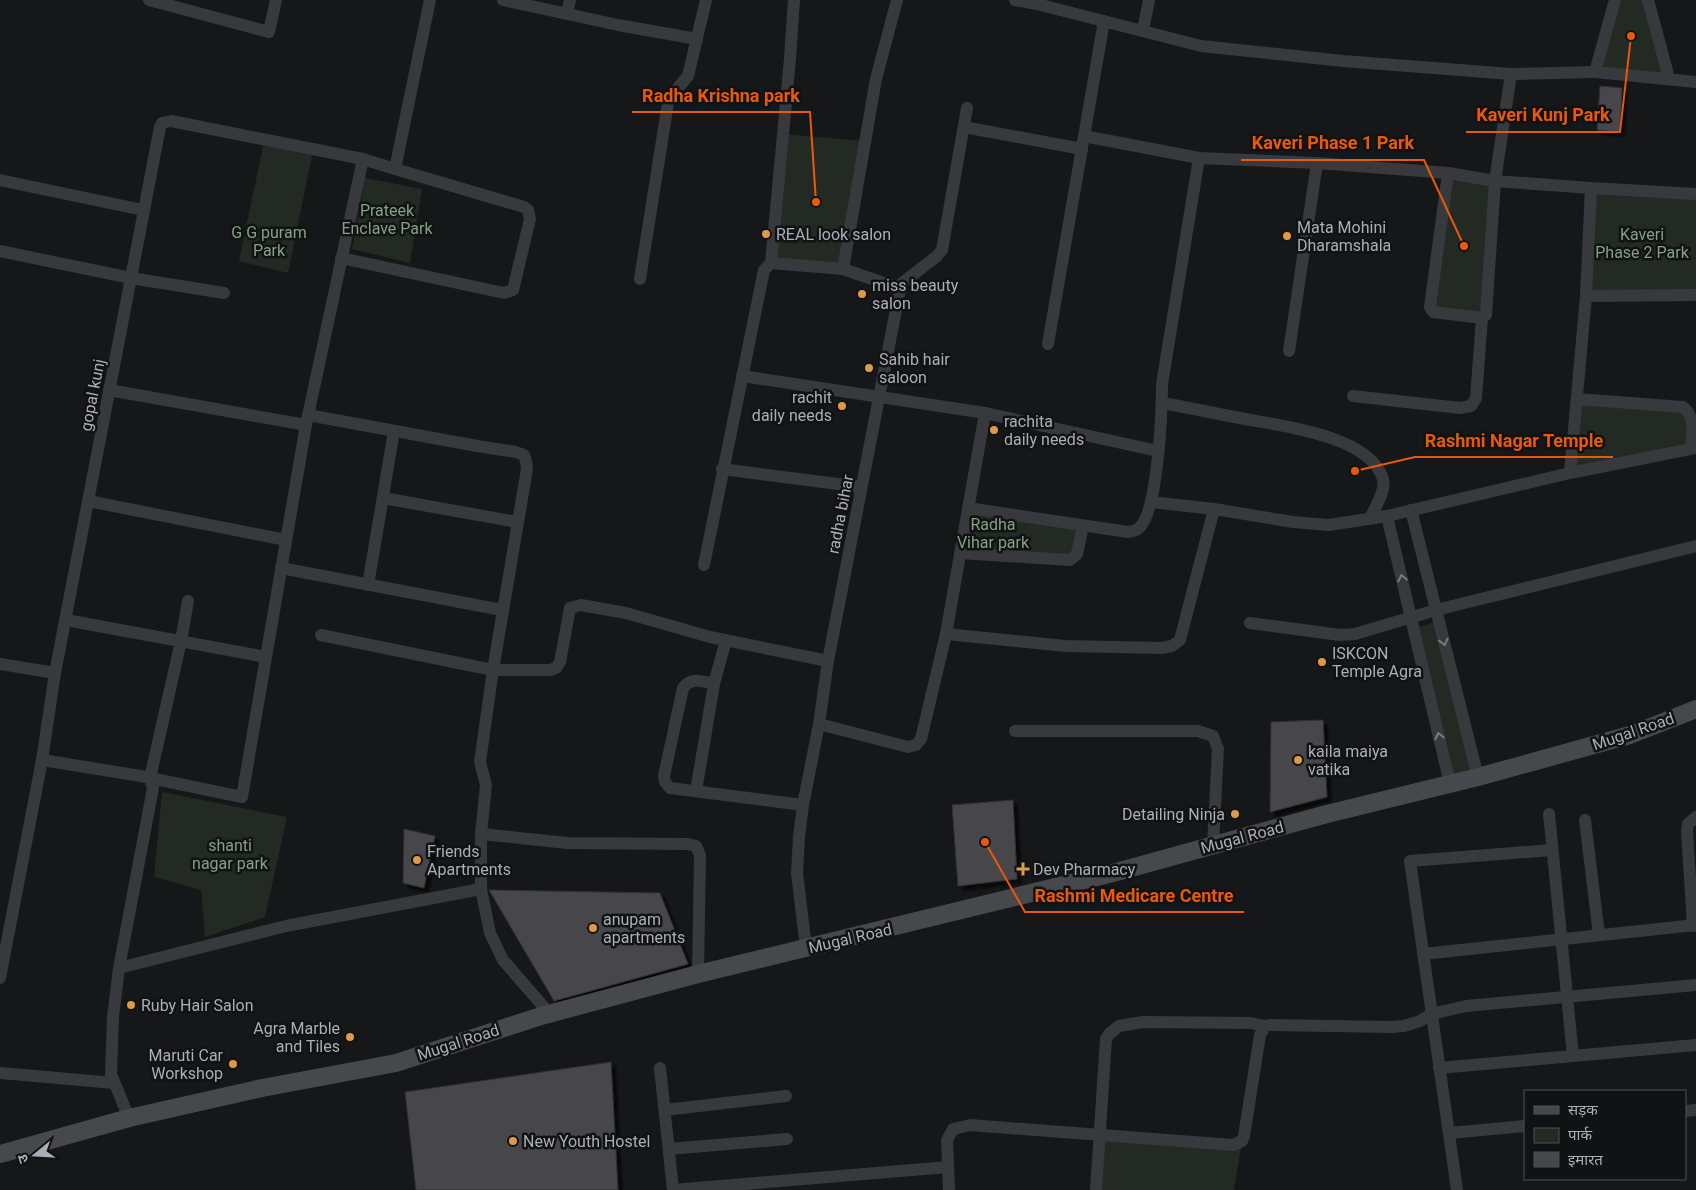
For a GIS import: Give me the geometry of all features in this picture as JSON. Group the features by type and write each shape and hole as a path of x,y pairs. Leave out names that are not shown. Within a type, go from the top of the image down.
{"street":[{"path":"149,0 269,32 276,0"},
{"path":"395,169 430,0"},
{"path":"503,0 618,25 697,39"},
{"path":"567,13 570,0"},
{"path":"640,280 668,103 671,96 688,76 706,0"},
{"path":"704,565 764,270 771,263 794,0"},
{"path":"843,269 876,79 897,0"},
{"path":"1015,0 1143,30 1201,46 1344,61 1511,74 1595,72 1696,82"},
{"path":"1143,30 1149,0"},
{"path":"1595,72 1615,0"},
{"path":"1648,0 1669,78"},
{"path":"1048,344 1104,21"},
{"path":"1353,396 1446,408 1460,408 1474,403 1477,394 1482,318 1486,315 1496,181 1511,74"},
{"path":"771,263 843,269 901,289 901,284 942,250 967,108"},
{"name":"gopal kunj","path":"0,978 42,760 55,673 143,210 162,123 171,120 363,159"},
{"path":"964,127 1199,158 1317,163 1448,173 1496,181 1696,194"},
{"path":"968,508 1084,526 1133,531 1141,526 1151,502 1163,403 1162,384 1199,158"},
{"path":"42,760 150,778 242,797 306,420 341,258 363,159 524,207 528,210 530,219 512,290 504,293 341,258"},
{"path":"1289,351 1317,163"},
{"path":"1448,173 1430,307 1433,312 1482,318"},
{"path":"0,180 143,210"},
{"path":"1570,473 1586,296 1591,188"},
{"path":"0,252 131,278 224,293"},
{"name":"radha bihar","path":"806,948 797,873 803,805 861,487 901,289"},
{"path":"1586,296 1696,295"},
{"path":"742,376 985,413 1158,451"},
{"path":"109,390 394,432 516,452 524,455 527,469 502,610 480,762 486,784 481,834 481,889 490,933 503,960 549,1014"},
{"path":"1151,502 1329,525 1388,516 1570,473 1694,448 1692,422 1690,415 1683,407 1577,399"},
{"path":"1163,403 1313,432 1350,446 1372,460 1382,478 1383,490 1370,518"},
{"path":"818,724 908,747 916,745 922,739 946,634 985,413"},
{"path":"368,585 394,432"},
{"path":"722,469 861,487"},
{"path":"382,498 517,522"},
{"path":"88,501 286,540"},
{"path":"946,634 1066,646 1162,648 1172,646 1180,640 1214,509"},
{"path":"1411,510 1478,777"},
{"path":"1388,516 1450,784"},
{"path":"960,553 1070,560 1077,554 1084,526"},
{"path":"1250,623 1347,635 1370,631 1436,610 1696,546"},
{"path":"281,568 502,610"},
{"path":"129,1118 114,1084 110,1064 119,968 153,788 150,778 181,641 188,601"},
{"path":"321,635 493,670 550,670 556,668 560,662 570,608 581,605 626,613 726,640 828,661"},
{"path":"66,620 266,658"},
{"path":"696,791 714,684 726,640"},
{"path":"0,664 55,673"},
{"path":"714,684 695,680 687,682 683,688 664,776 665,782 670,788 803,805"},
{"name":"Mugal Road","path":"0,1154 129,1118 262,1088 396,1062 549,1014 698,974 1109,874 1328,814 1478,777 1630,735 1696,709"},
{"path":"1015,731 1198,731 1213,736 1218,749 1214,845"},
{"path":"1548,814 1573,1056"},
{"path":"1423,954 1695,926 1687,831 1688,824 1696,817"},
{"path":"1585,820 1599,935"},
{"path":"481,834 567,844 688,844 696,846 700,855 698,974"},
{"path":"1457,1190 1410,861 1552,850"},
{"path":"119,968 286,926 481,889"},
{"path":"1096,1190 1106,1039 1113,1030 1128,1023 1251,1023 1265,1026 1392,1027 1404,1026 1420,1021 1431,1014 1466,1006 1696,985"},
{"path":"949,1190 947,1140 950,1132 958,1127 970,1125 993,1125 1233,1145 1239,1143 1244,1136 1260,1036 1265,1026"},
{"path":"1439,1068 1696,1046"},
{"path":"660,1068 673,1190 800,1185 948,1167"},
{"path":"0,1073 114,1084"},
{"path":"665,1110 786,1096"},
{"path":"1448,1133 1524,1126"},
{"path":"669,1148 787,1139"}],"green space":[{"path":"1615,0 1648,0 1669,78 1595,72"},
{"path":"783,134 865,141 843,269 771,263"},
{"name":"G G puram Park","path":"264,142 313,151 288,273 239,261"},
{"path":"1448,173 1495,181 1482,318 1433,312"},
{"name":"Prateek Enclave Park","path":"365,178 422,189 410,263 352,249"},
{"name":"Kaveri Phase 2 Park","path":"1591,188 1696,194 1696,295 1586,296"},
{"path":"1577,399 1687,410 1691,448 1570,473"},
{"name":"Radha Vihar park","path":"968,508 1083,526 1075,557 960,553"},
{"path":"1439,621 1476,769 1448,776 1414,628"},
{"name":"shanti nagar park","path":"162,792 287,817 265,917 205,937 201,890 154,877"},
{"path":"1099,1134 1242,1141 1234,1190 1096,1190"}],"building":[{"path":"1600,86 1622,88 1620,132 1597,130"},
{"name":"kaila maiya vatika","path":"1323,720 1327,797 1270,812 1271,722"},
{"path":"1013,800 1017,879 958,886 952,805"},
{"name":"Friends Apartments","path":"404,829 435,836 424,888 403,883"},
{"name":"anupam apartments","path":"489,890 660,893 688,964 554,1001"},
{"name":"New Youth Hostel","path":"611,1062 618,1190 416,1190 405,1092"}],"place":[{"name":"Kaveri Kunj Park","path":"1631,36"},
{"name":"Radha Krishna park","path":"816,202"},
{"name":"REAL look salon","path":"766,234"},
{"name":"Mata Mohini Dharamshala","path":"1287,236"},
{"name":"Kaveri Phase 1 Park","path":"1464,246"},
{"name":"miss beauty salon","path":"862,294"},
{"name":"Sahib hair saloon","path":"869,368"},
{"name":"rachit daily needs","path":"842,406"},
{"name":"rachita daily needs","path":"994,430"},
{"name":"Rashmi Nagar Temple","path":"1355,471"},
{"name":"ISKCON Temple Agra","path":"1322,662"},
{"name":"kaila maiya vatika","path":"1298,760"},
{"name":"Detailing Ninja","path":"1235,814"},
{"name":"Rashmi Medicare Centre","path":"985,842"},
{"name":"Friends Apartments","path":"417,860"},
{"name":"Dev Pharmacy","path":"1023,869"},
{"name":"anupam apartments","path":"593,928"},
{"name":"Ruby Hair Salon","path":"131,1005"},
{"name":"Agra Marble and Tiles","path":"350,1037"},
{"name":"Maruti Car Workshop","path":"233,1064"},
{"name":"New Youth Hostel","path":"513,1141"}]}
